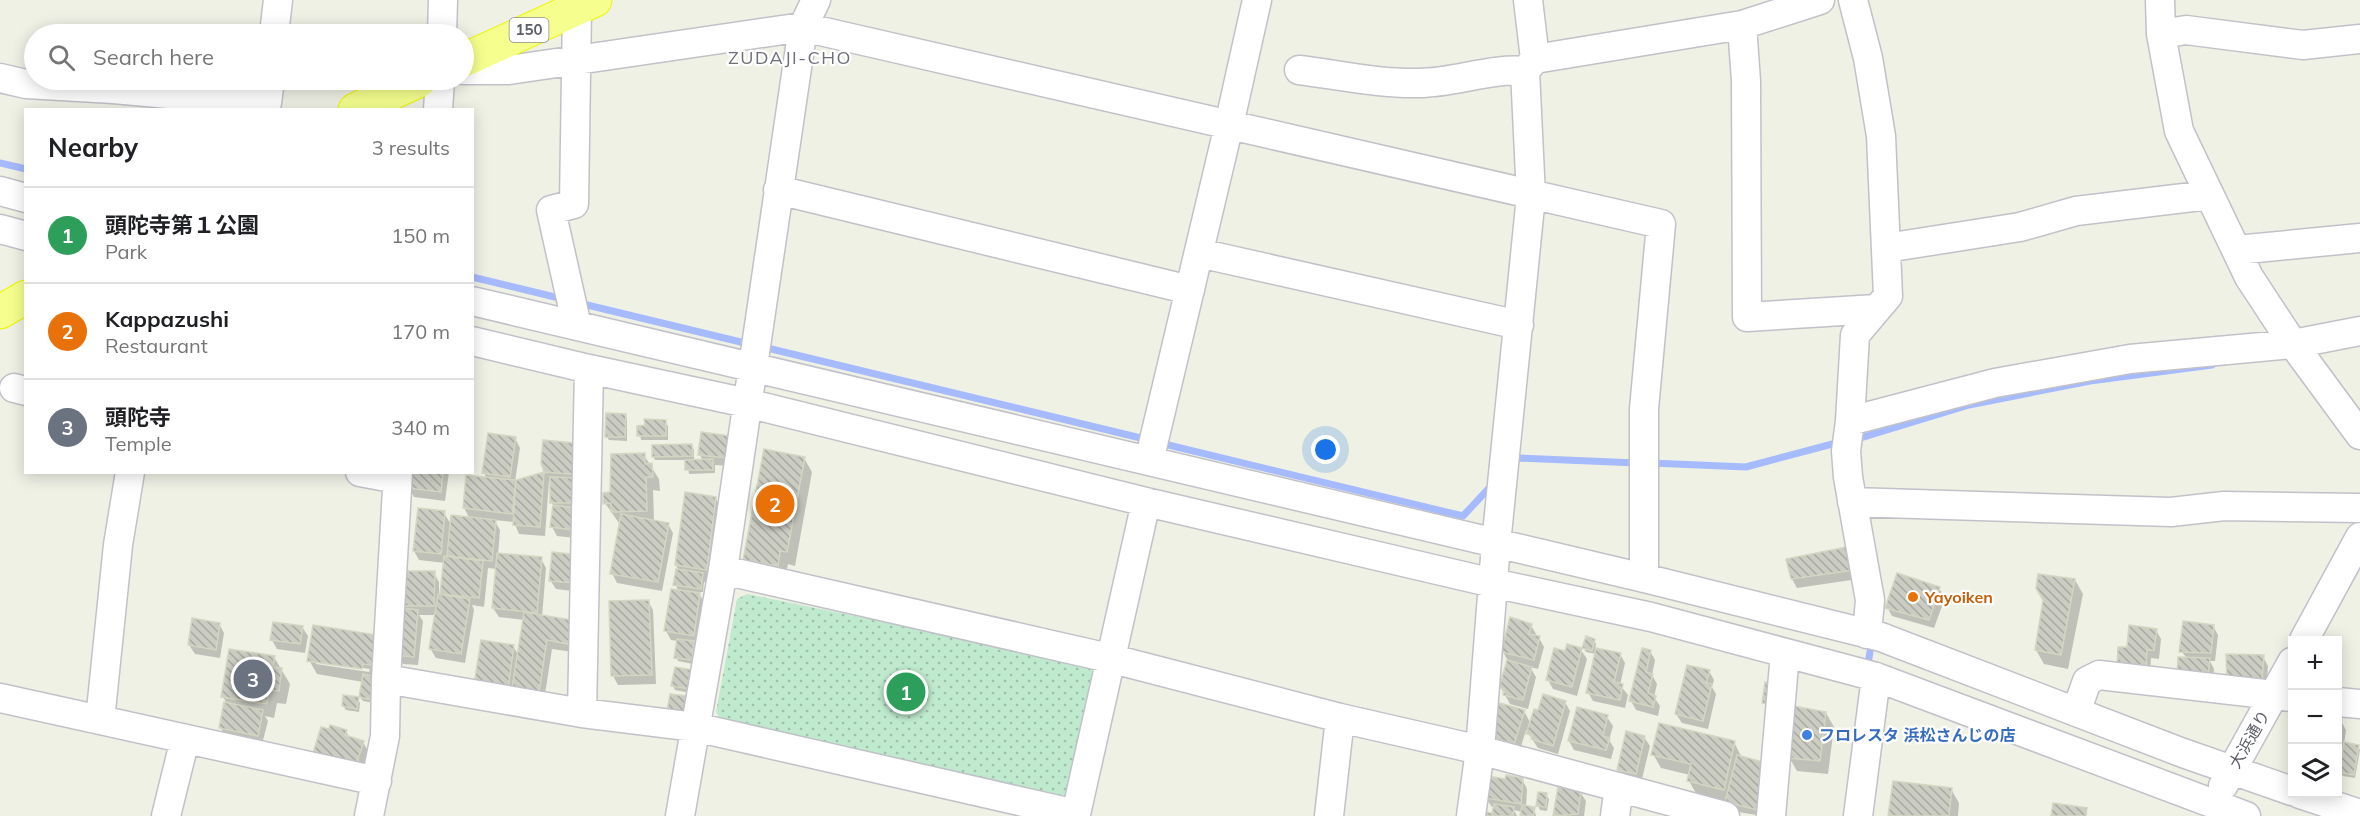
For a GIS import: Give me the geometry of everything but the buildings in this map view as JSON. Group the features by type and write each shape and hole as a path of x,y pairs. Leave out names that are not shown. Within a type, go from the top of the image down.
{"highway":[{"name":"150","path":"474,55 588,3"},
{"path":"359,108 398,90"},
{"path":"0,312 24,298"}],"street":[{"path":"275,24 278,0"},
{"path":"442,24 443,0"},
{"path":"680,816 723,570 803,27 816,0"},
{"path":"1149,461 1257,0"},
{"path":"1471,816 1480,750 1496,544 1531,196 1528,0"},
{"path":"1299,70 1385,81 1421,83 1742,25 1784,5 1820,0"},
{"path":"1853,0 1868,58 1881,136 1888,296 1855,335 1846,451 1852,502 1870,600 1867,634"},
{"path":"2160,0 2161,34 2179,131 2249,276 2293,344 2360,435"},
{"path":"577,326 550,210 574,204 578,60 588,3"},
{"path":"1742,25 1746,81 1747,317 1876,309"},
{"path":"474,70 509,70 803,27 1531,196 1661,224 1644,409 1644,578"},
{"path":"2161,34 2186,30 2303,45 2360,39"},
{"path":"0,78 24,84"},
{"path":"132,90 269,97"},
{"path":"438,108 439,90"},
{"path":"778,190 1190,290"},
{"path":"0,191 24,197"},
{"path":"1886,248 2020,226 2076,211 2209,195"},
{"path":"0,229 24,235"},
{"path":"2236,250 2360,238"},
{"path":"1199,253 1519,325"},
{"path":"474,301 1644,578 1881,637 2183,753 2288,790"},
{"path":"1850,421 1995,383 2130,359 2293,344 2360,331"},
{"path":"474,341 747,403 1146,502 1493,583 1651,617 1876,677 2209,810 2246,816"},
{"path":"582,713 589,369"},
{"path":"100,720 118,545 130,474"},
{"path":"369,816 385,735 397,476 378,474"},
{"path":"386,680 582,713 695,727 1076,815 1109,658 1146,502"},
{"path":"1852,502 2171,512 2224,506 2360,508"},
{"path":"2306,636 2360,537"},
{"path":"723,570 1109,658 1340,718 1480,750 1725,816"},
{"path":"1770,816 1785,653"},
{"path":"2076,712 2087,681 2099,675 2283,696"},
{"path":"1858,816 1876,677"},
{"name":"大浜通り","path":"2209,810 2232,769 2283,696 2288,677"},
{"path":"0,698 377,781"},
{"path":"2342,702 2360,704"},
{"path":"1329,816 1340,718"},
{"path":"166,816 184,739"},
{"path":"1616,816 1619,787"},
{"path":"2312,798 2360,814"}],"green space":[{"path":"747,594 1092,665 1098,673 1069,796 1060,802 723,723 716,712 737,599"}],"waterway":[{"path":"0,163 24,169"},
{"path":"474,277 563,299"},
{"path":"579,303 749,344"},
{"path":"763,347 1149,440"},
{"path":"1854,440 1969,405 2090,381 2212,365"},
{"path":"1651,463 1746,467 1840,442"},
{"path":"1160,443 1463,516 1492,485"},
{"path":"1512,463 1517,458 1637,463"},
{"path":"1867,669 1872,641"}],"place":[{"name":"Kappazushi","path":"775,504"},
{"name":"Yayoiken","path":"1913,597"},
{"name":"頭陀寺","path":"253,679"},
{"name":"頭陀寺第１公園","path":"906,692"},
{"name":"フロレスタ 浜松さんじの店","path":"1807,735"}],"district":[{"name":"ZUDAJI-CHO","path":"790,58"}]}
